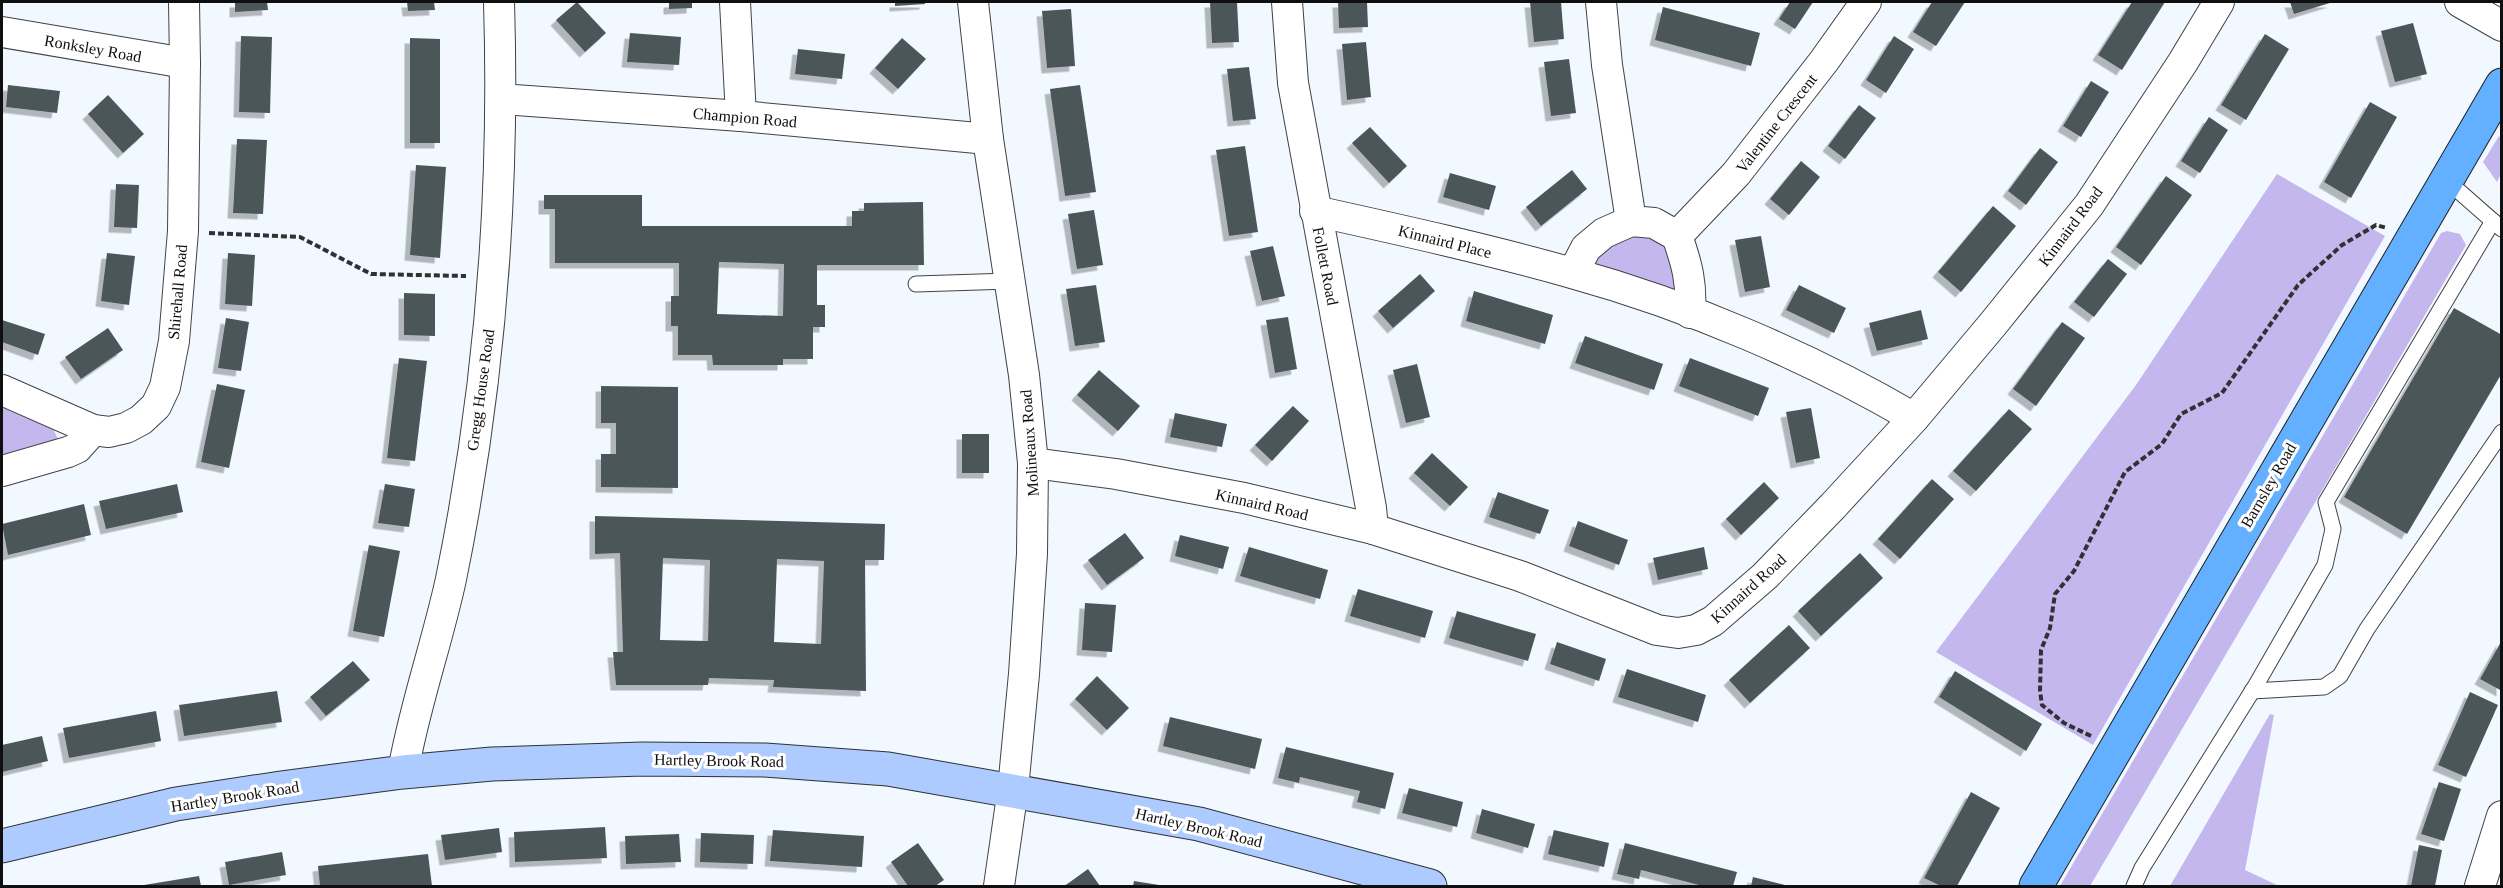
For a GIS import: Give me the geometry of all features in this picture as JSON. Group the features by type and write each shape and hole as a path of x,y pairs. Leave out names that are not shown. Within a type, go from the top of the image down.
{"main road":[{"name":"Barnsley Road","path":"2036,886 2445,179 2499,94"}],"street":[{"name":"Shirehall Road","path":"93,430 110,432 126,428 141,420 156,406 165,387 174,341 183,231 185,63 183,2"},
{"name":"Gregg House Road","path":"404,772 409,742 451,579 485,362 499,217 502,99 499,2"},
{"path":"735,2 741,116"},
{"name":"Molineaux Road","path":"973,2 988,139 1024,375 1033,463 1032,554 1013,789 999,886"},
{"name":"Follett Road","path":"1287,2 1293,83 1371,508 1373,530"},
{"path":"1601,2 1607,65 1631,221"},
{"name":"Valentine Crescent","path":"1677,236 1736,174 1824,61 1866,2"},
{"name":"Kinnaird Road","path":"1033,463 1116,474 1244,498 1373,530 1520,576 1657,630 1678,633 1696,630 1713,621 1765,576 1833,507 1914,418 1993,324 2089,205 2183,62 2219,2"},
{"path":"2460,2 2502,26"},
{"name":"Ronksley Road","path":"2,32 185,63"},
{"name":"Champion Road","path":"502,99 741,116 988,139"},
{"name":"Kinnaird Place","path":"1315,211 1433,237 1573,273 1690,313 1799,357 1868,390 1914,418"},
{"path":"1573,273 1586,248 1604,232 1631,221 1654,223 1677,236 1687,264 1691,287 1690,313"},
{"path":"2,390 93,430 77,448 2,471"},
{"name":"Hartley Brook Road","path":"2,846 176,804 404,772 492,764 642,759 765,760 888,769 1013,789 1199,824 1430,886"},
{"path":"2480,886 2502,816"}],"lane":[{"path":"2134,886 2142,868 2252,691 2325,565 2333,529 2326,502 2497,225 2445,179"},
{"path":"916,284 1010,281"},
{"path":"2252,691 2324,687 2340,676 2367,629 2502,432"}],"path":[{"path":"2115,749 2064,723 2042,705 2041,650 2050,628 2055,594 2074,571 2125,472 2162,444 2181,414 2222,393 2298,285 2342,245 2376,225 2413,235"},
{"path":"183,231 300,237 371,274 493,277"}],"shaded area":[{"path":"2499,136 2501,139 2501,174 2497,182 2483,162"},
{"path":"2277,174 2385,236 2093,745 1936,652 2136,385"},
{"path":"2447,231 2460,234 2466,245 2090,886 2060,886 2441,233"},
{"path":"1648,232 1669,247 1679,300 1584,268 1599,246"},
{"path":"2,406 51,425 59,441 2,457"},
{"path":"2270,714 2274,715 2245,870 2279,886 2170,886"}],"building":[{"path":"235,2 267,2 268,10 235,12"},
{"path":"407,2 434,2 435,10 408,11"},
{"path":"577,2 606,33 585,52 556,20"},
{"path":"669,2 692,2 692,8 669,9"},
{"path":"895,2 925,2 925,4 895,6"},
{"path":"1210,2 1237,2 1239,42 1212,43"},
{"path":"1338,2 1367,2 1368,27 1339,28"},
{"path":"1530,2 1561,2 1564,39 1534,42"},
{"path":"1790,2 1813,2 1795,29 1779,19"},
{"path":"1932,2 1965,2 1936,46 1913,32"},
{"path":"2132,2 2165,2 2122,70 2098,55"},
{"path":"2290,2 2333,2 2294,14"},
{"path":"1663,7 1760,33 1751,66 1655,40"},
{"path":"1071,9 1075,66 1047,68 1042,11"},
{"path":"2413,23 2427,74 2395,82 2381,31"},
{"path":"630,33 681,37 679,65 627,62"},
{"path":"2265,34 2289,49 2246,120 2221,105"},
{"path":"241,36 272,37 270,113 239,112"},
{"path":"1894,36 1914,49 1886,93 1866,80"},
{"path":"410,38 440,39 440,143 410,143"},
{"path":"902,38 926,59 898,89 875,68"},
{"path":"1366,42 1371,97 1347,100 1342,44"},
{"path":"798,49 845,54 842,79 795,74"},
{"path":"1569,59 1576,113 1551,116 1544,62"},
{"path":"1249,67 1256,119 1233,121 1227,69"},
{"path":"2091,81 2109,92 2081,137 2063,126"},
{"path":"8,85 60,91 57,113 6,107"},
{"path":"1080,85 1096,192 1065,196 1050,89"},
{"path":"108,95 144,134 123,153 88,114"},
{"path":"2370,102 2397,117 2351,198 2324,182"},
{"path":"1859,105 1876,118 1845,159 1828,146"},
{"path":"2209,117 2228,130 2200,173 2181,161"},
{"path":"1370,127 1407,166 1389,183 1352,143"},
{"path":"237,139 267,140 263,214 233,213"},
{"path":"1245,146 1258,232 1229,236 1216,150"},
{"path":"2040,148 2058,162 2026,205 2008,191"},
{"path":"1801,161 1820,177 1789,215 1770,199"},
{"path":"416,165 446,167 440,258 410,255"},
{"path":"1572,170 1587,189 1541,226 1526,207"},
{"path":"1450,173 1496,186 1489,210 1443,197"},
{"path":"2166,176 2192,195 2141,265 2116,247"},
{"path":"116,184 139,185 137,228 114,227"},
{"path":"544,195 642,195 642,226 852,226 852,211 864,211 864,203 923,202 924,265 817,265 817,305 825,305 825,327 813,327 813,359 783,359 783,365 713,365 712,355 678,355 678,326 671,326 671,296 679,296 679,263 555,263 555,209 544,209","holes":["719,262 784,264 783,316 717,314"]},
{"path":"1993,206 2016,226 1961,292 1938,272"},
{"path":"1094,210 1103,265 1077,269 1068,214"},
{"path":"1761,236 1770,287 1745,292 1735,240"},
{"path":"1273,246 1285,296 1262,301 1250,251"},
{"path":"107,253 135,256 129,305 101,301"},
{"path":"228,253 255,255 252,306 225,304"},
{"path":"2108,259 2127,274 2094,317 2074,302"},
{"path":"1420,274 1435,291 1393,328 1378,311"},
{"path":"1096,285 1105,342 1075,346 1066,289"},
{"path":"1799,285 1846,308 1834,333 1786,310"},
{"path":"1474,291 1553,315 1545,344 1466,321"},
{"path":"404,293 435,294 435,336 404,335"},
{"path":"2454,308 2502,335 2502,373 2407,534 2344,497"},
{"path":"1921,310 1928,339 1877,351 1869,323"},
{"path":"1288,317 1297,369 1275,373 1266,320"},
{"path":"226,318 249,322 241,371 218,368"},
{"path":"2,320 45,334 38,355 2,342"},
{"path":"2062,322 2085,338 2036,406 2013,389"},
{"path":"108,328 123,350 81,379 65,357"},
{"path":"1585,336 1663,364 1654,390 1575,363"},
{"path":"399,358 427,361 415,461 387,458"},
{"path":"1690,358 1769,388 1758,416 1679,386"},
{"path":"1417,364 1430,417 1406,423 1393,370"},
{"path":"1099,370 1140,406 1118,431 1077,395"},
{"path":"217,384 245,390 229,468 201,462"},
{"path":"601,386 678,387 678,488 601,487 601,454 616,454 616,423 601,423"},
{"path":"1293,406 1309,421 1272,461 1255,445"},
{"path":"1811,408 1820,458 1796,463 1786,412"},
{"path":"2009,409 2032,429 1976,491 1953,471"},
{"path":"1175,413 1227,424 1222,447 1170,437"},
{"path":"962,434 989,434 989,473 962,473"},
{"path":"1432,453 1468,487 1450,506 1414,473"},
{"path":"1932,479 1954,499 1900,559 1878,539"},
{"path":"1764,482 1779,498 1741,535 1726,519"},
{"path":"177,484 183,512 106,529 99,501"},
{"path":"385,484 415,489 409,527 378,523"},
{"path":"1498,492 1549,510 1540,534 1489,517"},
{"path":"84,504 91,535 8,555 2,524"},
{"path":"595,516 885,524 884,560 865,560 866,691 773,687 774,680 709,678 708,685 616,685 613,652 623,652 620,553 595,554","holes":["663,558 710,560 708,641 660,640","777,559 824,561 821,644 774,642"]},
{"path":"1578,521 1628,540 1619,565 1569,546"},
{"path":"1125,533 1144,558 1107,585 1088,560"},
{"path":"1180,535 1229,547 1223,569 1175,556"},
{"path":"369,545 400,551 384,637 353,631"},
{"path":"1249,547 1328,570 1320,599 1240,576"},
{"path":"1704,547 1708,569 1658,580 1653,558"},
{"path":"1860,553 1883,578 1821,636 1798,611"},
{"path":"1358,589 1433,611 1425,638 1350,616"},
{"path":"1085,603 1116,605 1112,652 1082,650"},
{"path":"1457,611 1536,634 1528,661 1449,638"},
{"path":"1789,625 1810,648 1750,703 1729,680"},
{"path":"2502,640 2502,691 2480,679"},
{"path":"1557,642 1606,659 1599,681 1550,664"},
{"path":"353,661 370,680 326,716 310,697"},
{"path":"1627,669 1706,695 1698,722 1618,697"},
{"path":"1955,671 2042,724 2026,751 1939,697"},
{"path":"1097,676 1129,708 1107,730 1075,699"},
{"path":"277,691 282,722 184,736 179,705"},
{"path":"2470,692 2498,705 2466,777 2438,765"},
{"path":"156,711 161,741 69,758 63,728"},
{"path":"1170,717 1262,739 1255,769 1163,746"},
{"path":"42,736 48,761 2,772 2,745"},
{"path":"1286,747 1394,773 1385,809 1357,802 1360,791 1300,777 1299,783 1278,778"},
{"path":"2439,782 2461,789 2444,841 2421,834"},
{"path":"1409,788 1463,802 1457,827 1402,813"},
{"path":"1971,792 2000,808 1957,886 1941,886 1924,878"},
{"path":"1482,809 1535,824 1528,848 1476,833"},
{"path":"605,827 607,858 515,862 514,832"},
{"path":"499,828 502,852 445,860 441,835"},
{"path":"773,830 864,836 862,867 770,861"},
{"path":"1554,830 1609,843 1604,867 1548,854"},
{"path":"701,833 754,835 753,864 700,862"},
{"path":"679,834 681,862 626,864 625,836"},
{"path":"918,843 944,880 935,886 908,886 891,862"},
{"path":"1625,843 1737,872 1733,886 1703,886 1641,870 1639,879 1617,874"},
{"path":"2419,845 2442,850 2435,886 2411,886"},
{"path":"282,852 286,875 229,885 225,862"},
{"path":"428,854 432,886 320,886 318,866"},
{"path":"1088,869 1100,886 1064,886 1070,882"},
{"path":"199,876 201,886 144,886 144,885"},
{"path":"1753,877 1789,886 1751,886"},
{"path":"1134,881 1159,885 1159,886 1133,886"}]}
